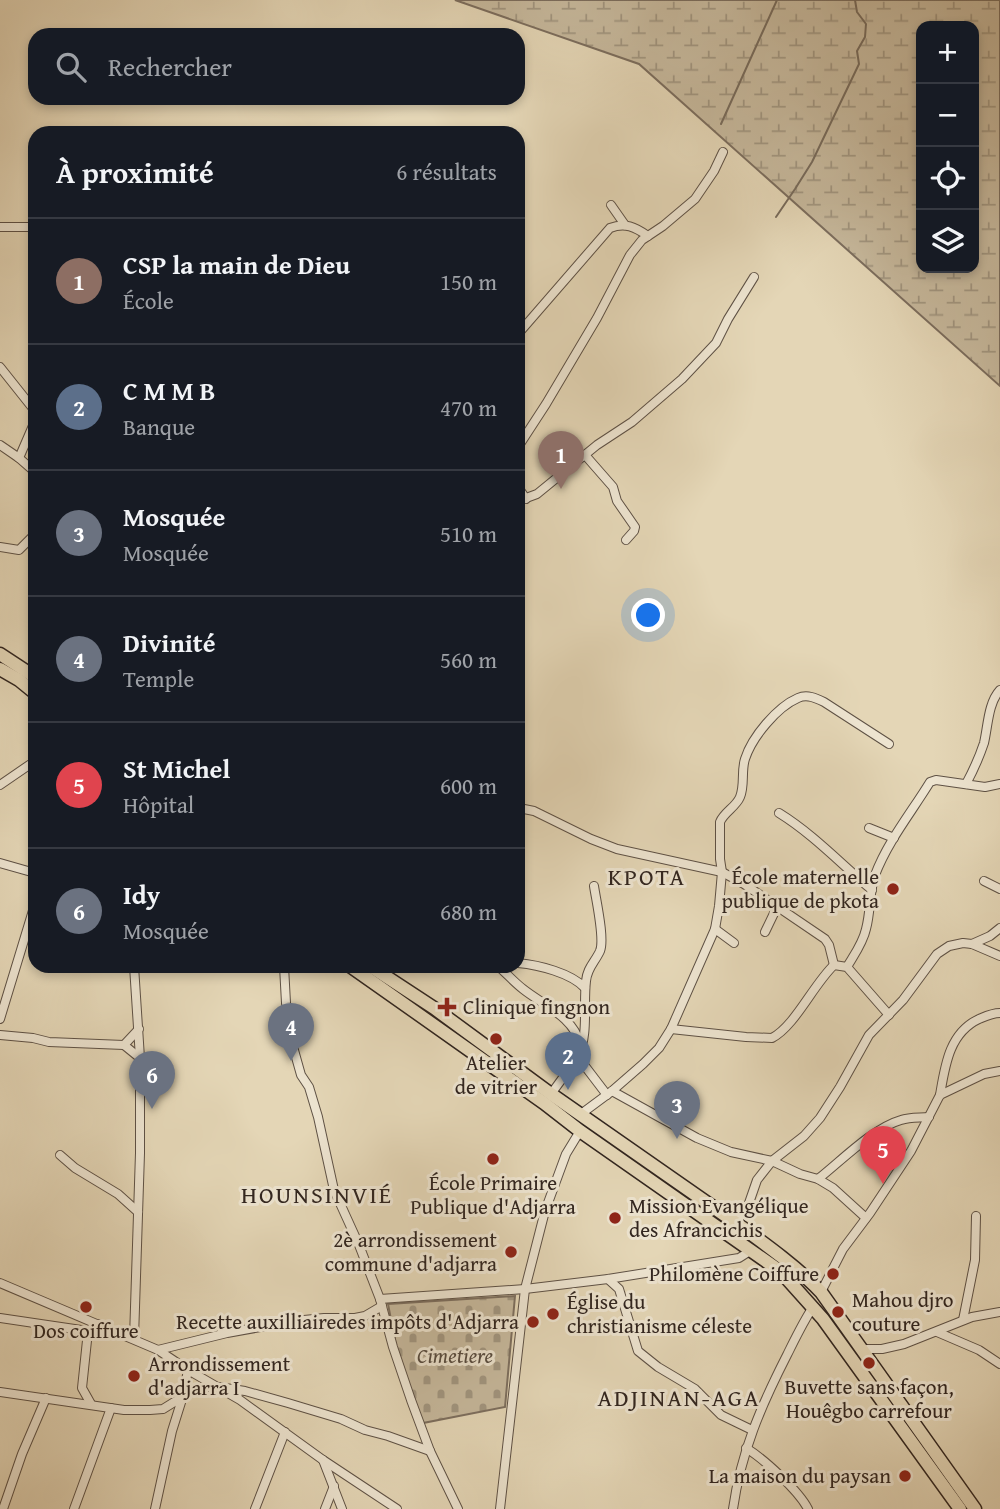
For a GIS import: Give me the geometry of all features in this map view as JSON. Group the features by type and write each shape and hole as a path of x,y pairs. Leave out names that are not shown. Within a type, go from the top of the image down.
{"main road":[{"path":"0,654 28,672"},
{"path":"0,669 28,688"},
{"path":"360,973 780,1271 813,1307 960,1509"},
{"path":"380,973 736,1223 799,1271 821,1292 975,1509"}],"street":[{"path":"525,436 597,318 630,255 642,240 695,199 723,152"},
{"path":"611,205 625,225"},
{"path":"0,227 28,226"},
{"path":"525,326 610,228 632,226 648,236"},
{"path":"525,499 537,494 584,455 640,416 701,360 716,343 754,277"},
{"path":"0,367 28,402"},
{"path":"19,458 28,437"},
{"path":"0,445 28,466"},
{"path":"584,455 612,487 617,501 635,527 626,540"},
{"path":"0,547 19,550 28,541"},
{"path":"966,784 977,764 994,697 1000,690"},
{"path":"581,1114 610,1093 659,1048 671,1029 715,929 722,872 720,822 741,796 745,759 769,720 799,697 813,696 889,744"},
{"path":"0,785 28,766"},
{"path":"847,967 866,930 875,876 903,821 932,781 985,787 1000,784"},
{"path":"525,808 617,849 722,872 825,939 834,965"},
{"path":"779,813 810,835 872,890"},
{"path":"869,828 894,838"},
{"path":"0,863 28,871"},
{"path":"984,881 1000,889"},
{"path":"551,1094 580,1054 586,1015 588,970 600,952 602,942 594,886"},
{"path":"765,932 777,907"},
{"path":"0,1019 28,927"},
{"path":"972,944 1000,928"},
{"path":"715,929 734,943"},
{"path":"736,1223 749,1203 757,1180 772,1161 804,1136 820,1118 869,1035 903,1000 937,954 950,946 963,943 1000,956"},
{"path":"525,965 568,975 586,988"},
{"path":"834,965 847,967 889,1015"},
{"path":"671,1029 772,1038 787,1026 824,974 834,965"},
{"path":"134,973 140,1058 140,1153 134,1338"},
{"path":"284,973 292,1043 301,1075 309,1087 318,1117 334,1190 381,1302 393,1347 430,1451 458,1509"},
{"path":"505,973 570,1025 579,1038 580,1054 610,1093 697,1138 731,1152 772,1161 818,1179 866,1218"},
{"path":"821,1292 843,1250 911,1151 940,1096 948,1058 959,1033 981,1018 1000,1013"},
{"path":"124,1045 139,1029"},
{"path":"0,1035 49,1042 124,1045 140,1058"},
{"path":"940,1096 984,1074 1000,1071"},
{"path":"818,1179 882,1129 902,1119 929,1117"},
{"path":"500,1509 525,1289 545,1211 566,1154 580,1130"},
{"path":"60,1155 138,1212"},
{"path":"963,1320 975,1260 976,1216"},
{"path":"158,1350 227,1333 295,1321 365,1316 381,1302 608,1279 739,1258 750,1251"},
{"path":"608,1279 619,1289 638,1351 658,1367 695,1389 721,1415 752,1430"},
{"path":"0,1283 158,1350 219,1387 397,1509"},
{"path":"733,1509 741,1466 752,1430 813,1307"},
{"path":"862,1351 904,1344 972,1317 1000,1312"},
{"path":"0,1318 88,1331 98,1324"},
{"path":"88,1331 82,1388 91,1404"},
{"path":"937,1332 979,1350 1000,1364"},
{"path":"155,1509 188,1370"},
{"path":"0,1392 137,1410 163,1409 201,1388 219,1387 245,1391 341,1419 365,1430 430,1451"},
{"path":"65,1401 82,1388"},
{"path":"3,1509 22,1454 46,1398"},
{"path":"74,1509 111,1408"},
{"path":"163,1409 170,1419 172,1431"},
{"path":"255,1509 285,1433"},
{"path":"746,1448 760,1457 800,1497 808,1509"},
{"path":"323,1460 342,1509"},
{"path":"325,1509 334,1486"}],"green space":[{"path":"455,0 1000,0 1000,386 639,64"},
{"name":"Cimetiere","path":"515,1296 505,1407 423,1423 398,1356 388,1304"}],"waterway":[{"path":"721,124 777,0"},
{"path":"776,217 812,162 859,64 857,51 865,37 866,24 857,12 855,0"}],"place":[{"name":"CSP la main de Dieu","path":"561,489"},
{"name":"École maternelle publique de pkota","path":"893,889"},
{"name":"Clinique fingnon","path":"447,1007"},
{"name":"Atelier de vitrier","path":"496,1039"},
{"name":"Divinité","path":"291,1061"},
{"name":"C M M B","path":"568,1090"},
{"name":"Idy","path":"152,1109"},
{"name":"Mosquée","path":"677,1139"},
{"name":"École Primaire Publique d'Adjarra","path":"493,1159"},
{"name":"St Michel","path":"883,1184"},
{"name":"Mission Evangélique des Afrancichis","path":"615,1218"},
{"name":"2è arrondissement commune d'adjarra","path":"511,1252"},
{"name":"Philomène Coiffure","path":"833,1274"},
{"name":"Dos coiffure","path":"86,1307"},
{"name":"Mahou djro couture","path":"838,1312"},
{"name":"Église du christianisme céleste","path":"553,1314"},
{"name":"Recette auxilliairedes impôts d'Adjarra","path":"533,1322"},
{"name":"Buvette sans façon, Houêgbo carrefour","path":"869,1363"},
{"name":"Arrondissement d'adjarra I","path":"134,1376"},
{"name":"La maison du paysan","path":"905,1476"}],"district":[{"name":"KPOTA","path":"647,877"},
{"name":"HOUNSINVIÉ","path":"317,1195"},
{"name":"ADJINAN-AGA","path":"679,1398"}]}
